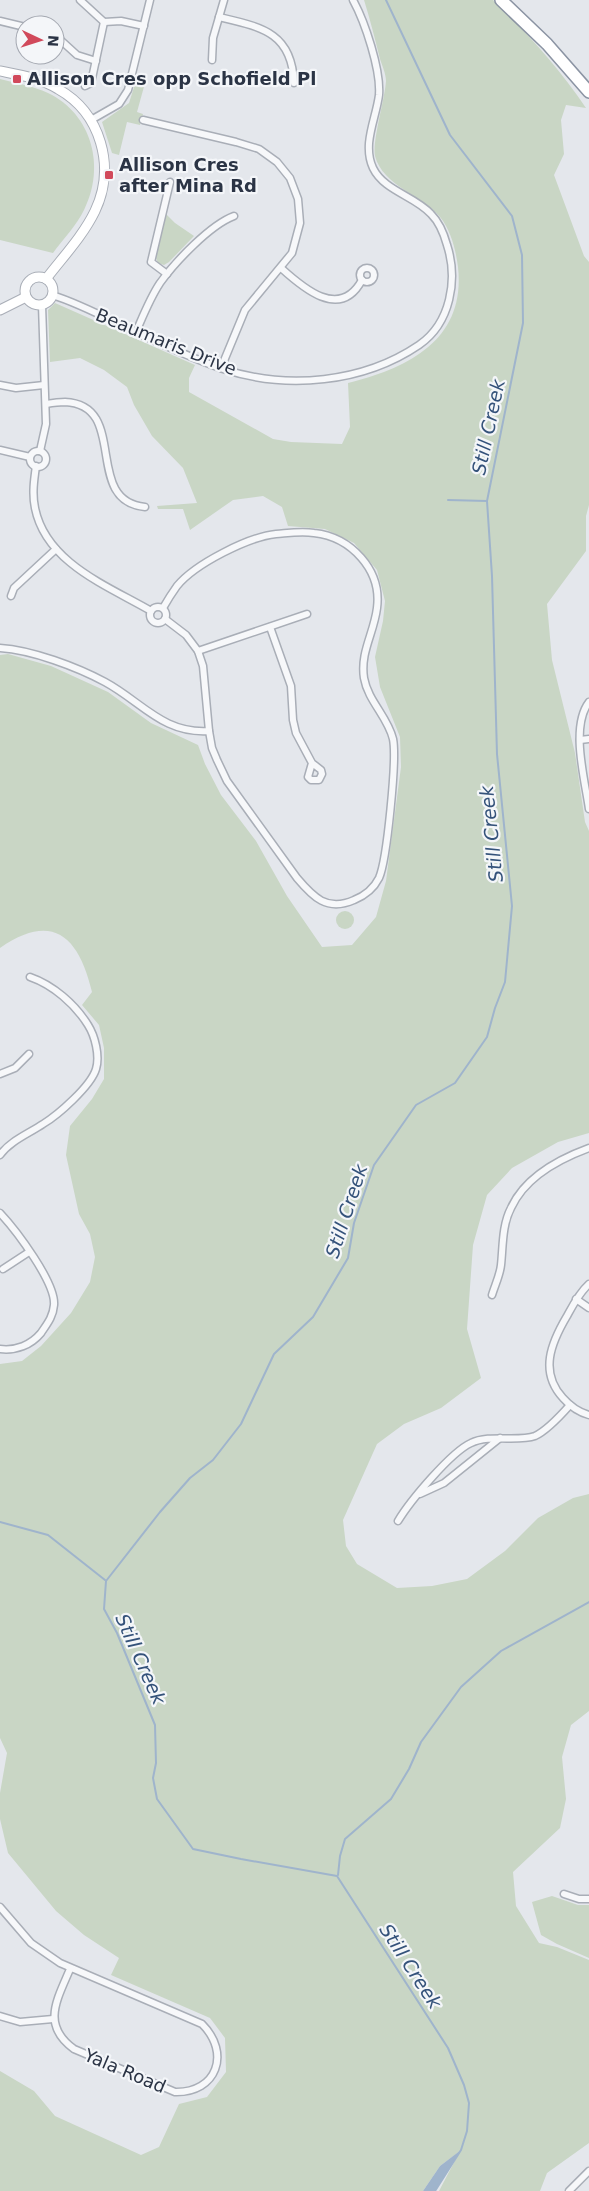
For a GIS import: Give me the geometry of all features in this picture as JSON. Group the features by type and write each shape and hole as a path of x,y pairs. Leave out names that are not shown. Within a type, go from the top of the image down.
{"highway":[{"path":"502,0 547,44 589,92"},
{"path":"513,0 589,81"},
{"path":"572,72 578,84 589,98"}],"street":[{"path":"80,0 104,22 121,21 144,26"},
{"path":"91,120 119,104 125,97 150,0"},
{"path":"212,60 213,38 224,0"},
{"name":"Beaumaris Drive","path":"52,295 222,368 265,378 294,381 348,376 382,366 423,342 434,331 446,309 451,292 452,263 443,232 432,214 378,177 372,167 369,147 379,95 379,83 374,58 354,0"},
{"path":"219,17 260,27 278,39 290,58 294,83"},
{"path":"0,21 15,25"},
{"path":"85,86 91,83 104,22"},
{"path":"65,44 77,55 96,61"},
{"path":"0,71 34,79 58,88 74,100 91,120 99,135 103,153 103,188 94,214 46,280"},
{"path":"144,120 259,149 277,162 290,178 300,209 300,223 292,253 245,310 222,368"},
{"path":"167,274 151,262 170,182"},
{"path":"136,332 153,295 167,274 220,224 234,216"},
{"path":"281,268 305,290 324,298 344,296 352,292 362,280"},
{"path":"39,277 46,280 52,288 50,300 42,305 33,304 26,297 26,285 31,280 39,277"},
{"path":"0,310 26,297"},
{"path":"40,452 46,424 42,305"},
{"path":"0,385 24,388 44,386"},
{"path":"46,404 72,404 83,408 96,418 102,430 109,477 116,491 131,505 145,507"},
{"path":"0,450 30,457"},
{"path":"35,452 40,452 44,454 45,461 42,465 36,466 32,464 30,457 35,452"},
{"path":"36,466 34,485 35,508 42,529 56,549 71,564 151,611"},
{"path":"163,608 177,586 193,573 243,543 269,535 299,532 331,537 350,547 366,562 372,575 378,603 374,622 364,649 364,681 370,697 388,728 392,739 394,762 384,860 378,880 362,897 348,903 327,904 310,893 297,878 227,781 212,748 203,666 198,651 186,635 165,619"},
{"path":"10,596 14,588 56,549"},
{"path":"151,611 155,608 163,608"},
{"path":"163,608 166,612 165,619"},
{"path":"151,611 151,619 155,622 161,622 165,619"},
{"path":"198,651 307,614"},
{"path":"270,627 291,686 293,720 296,733 312,763"},
{"path":"0,648 34,653 104,682 159,719 183,731 209,731"},
{"path":"589,702 582,716 580,740 589,809"},
{"path":"580,740 589,739"},
{"path":"0,1155 18,1139 64,1109 96,1069 96,1047 92,1031 81,1013 59,993 30,977"},
{"path":"0,1074 15,1068 29,1054"},
{"path":"492,1295 501,1268 503,1240 510,1208 528,1184 562,1158 589,1148"},
{"path":"0,1214 46,1276 52,1290 54,1305 50,1321 36,1340 20,1348 0,1350"},
{"path":"3,1269 29,1252"},
{"path":"589,1284 576,1300 554,1338 548,1365 551,1380 558,1393 570,1405 589,1415"},
{"path":"576,1300 589,1308"},
{"path":"398,1521 416,1496 455,1453 471,1442 535,1436 557,1419 570,1405"},
{"path":"416,1496 444,1483 500,1438"},
{"path":"564,1894 579,1899 589,1899"},
{"name":"Yala Road","path":"0,1907 31,1943 70,1969 202,2024 212,2034 217,2046 214,2074 198,2089 174,2092 74,2049 58,2034 53,2019"},
{"path":"0,2016 20,2022 53,2019 58,1997 70,1969"},
{"path":"569,2191 589,2171"}],"green space":[{"path":"364,0 493,0 542,51 586,108 566,105 561,120 564,154 554,175 584,256 589,262 589,505 586,516 586,551 547,604 552,660 575,753 585,822 589,831 589,1133 558,1142 512,1168 487,1195 473,1245 467,1329 481,1378 441,1408 404,1424 377,1444 343,1520 346,1546 357,1564 397,1588 432,1586 467,1579 505,1551 538,1518 573,1498 589,1494 589,1711 571,1725 562,1757 566,1799 560,1828 513,1872 516,1906 539,1943 557,1947 589,1960 589,2143 547,2173 540,2191 439,2191 460,2151 440,2166 423,2191 0,2191 0,2071 34,2091 55,2116 141,2155 159,2147 179,2104 207,2097 226,2072 225,2038 210,2018 111,1975 119,1958 84,1935 56,1911 8,1853 0,1819 0,1793 7,1753 0,1738 0,1364 22,1361 41,1346 71,1313 90,1282 95,1257 90,1234 79,1214 66,1155 70,1126 92,1099 104,1079 104,1048 99,1025 82,1005 92,992 80,957 71,944 61,935 49,931 35,932 19,937 0,948 0,655 8,654 51,666 108,692 151,723 198,745 205,764 221,795 256,841 287,896 322,947 352,945 376,917 386,881 401,767 400,737 380,687 375,657 383,621 385,601 377,570 354,543 325,529 288,526 282,507 263,496 233,500 190,530 183,509 158,509 157,506 197,503 183,468 152,436 134,405 127,387 104,370 80,358 50,362 48,310 55,303 195,365 189,378 189,392 273,439 291,442 342,444 350,427 348,383 392,369 428,347 443,332 453,314 458,292 456,254 444,222 432,209 394,183 379,166 375,156 375,141 386,78"},
{"path":"0,79 48,93 63,102 85,128 91,143 94,177 91,193 78,221 53,253 0,240"},
{"path":"136,81 145,83 137,112 143,114 140,125 127,122 119,155 112,153 102,122 129,103"},
{"path":"166,214 175,223 194,236 164,265 158,263 156,258"},
{"path":"345,911 351,914 354,920 351,926 345,929 339,926 336,920 339,914"},
{"path":"552,1896 578,1905 589,1905 589,1958 541,1935 532,1902"}],"water":[{"path":"461,2150 435,2191 423,2191 440,2166"}],"waterway":[{"name":"Still Creek","path":"386,0 450,135 512,216 522,255 523,323 487,501 492,576 497,754 512,906 505,982 487,1037 455,1083 416,1105 374,1165 354,1223 348,1258 313,1317 274,1354 241,1424 213,1460 190,1478 160,1512 106,1581 104,1609 117,1633 155,1725 156,1763 153,1778 157,1799 193,1849 337,1876 448,2048 464,2085 469,2103 467,2131 461,2150 435,2191"},
{"path":"448,500 487,501"},
{"path":"0,1522 48,1535 105,1580"},
{"path":"338,1875 340,1856 345,1839 391,1799 409,1769 421,1742 461,1687 501,1651 589,1602"}],"place":[{"name":"Allison Cres opp Schofield Pl","path":"17,79"},
{"name":"Allison Cres after Mina Rd","path":"109,175"}]}
